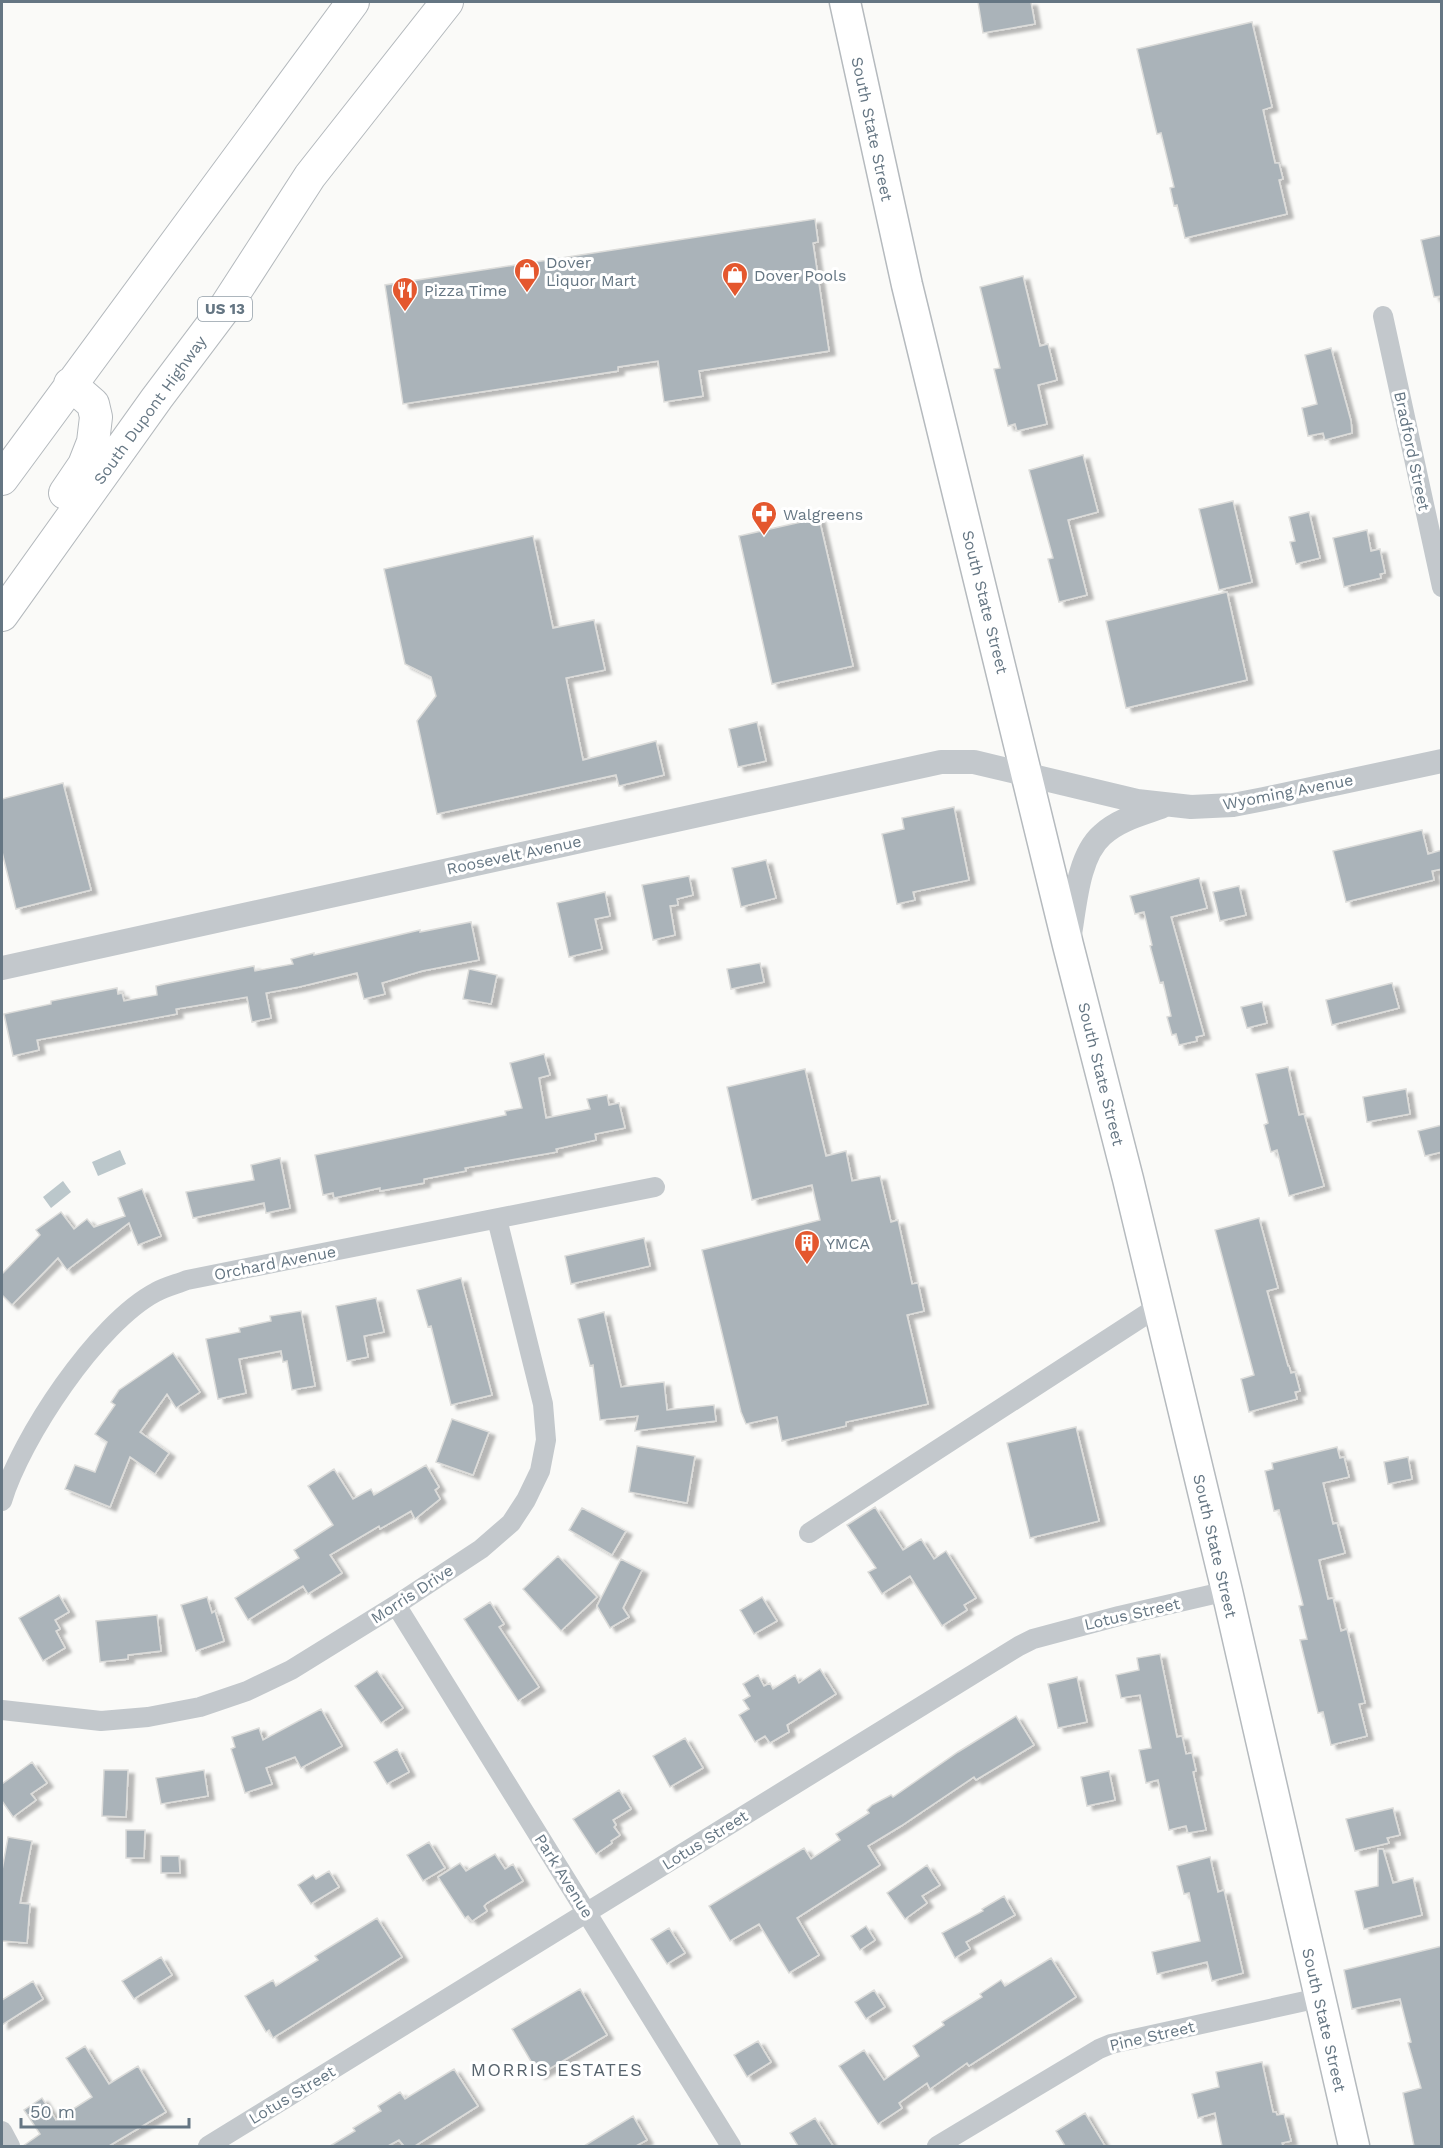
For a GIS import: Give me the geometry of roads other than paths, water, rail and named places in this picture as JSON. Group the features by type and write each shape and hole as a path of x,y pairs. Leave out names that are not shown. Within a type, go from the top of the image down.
{"highway":[{"path":"2,479 353,2"},
{"path":"310,176 423,2"},
{"name":"South Dupont Highway","path":"2,615 157,398 224,309 310,176 447,2"},
{"path":"2,582 84,465 93,442 96,417 93,404 70,384"}],"main road":[{"name":"South State Street","path":"845,2 907,285 1068,945 1159,1306 1354,2146"}],"street":[{"name":"Bradford Street","path":"1383,316 1442,587"},
{"name":"Wyoming Avenue","path":"1028,776 1137,801 1168,805 1233,805 1442,761"},
{"name":"Roosevelt Avenue","path":"2,968 932,764 974,762 1028,776"},
{"path":"1068,945 1084,860 1094,844 1102,834 1130,818 1168,805"},
{"name":"Orchard Avenue","path":"2,1501 30,1438 86,1353 124,1314 156,1292 186,1280 655,1186"},
{"name":"Morris Drive","path":"2,1710 101,1721 148,1717 200,1707 247,1691 291,1670 396,1605 481,1549 510,1523 526,1500 540,1471 546,1440 543,1404 497,1219"},
{"path":"809,1533 1159,1306"},
{"name":"Lotus Street","path":"208,2146 588,1914 1019,1646 1033,1639 1119,1616 1227,1592"},
{"name":"Park Avenue","path":"396,1605 731,2146"},
{"name":"Pine Street","path":"937,2146 1112,2044 1319,1998"},
{"path":"2,2132 10,2146"}],"place":[{"name":"Dover Liquor Mart","path":"527,294"},
{"name":"Dover Pools","path":"735,298"},
{"name":"Pizza Time","path":"405,313"},
{"name":"Walgreens","path":"764,537"},
{"name":"YMCA","path":"807,1266"}],"district":[{"name":"MORRIS ESTATES","path":"557,2069"}]}
